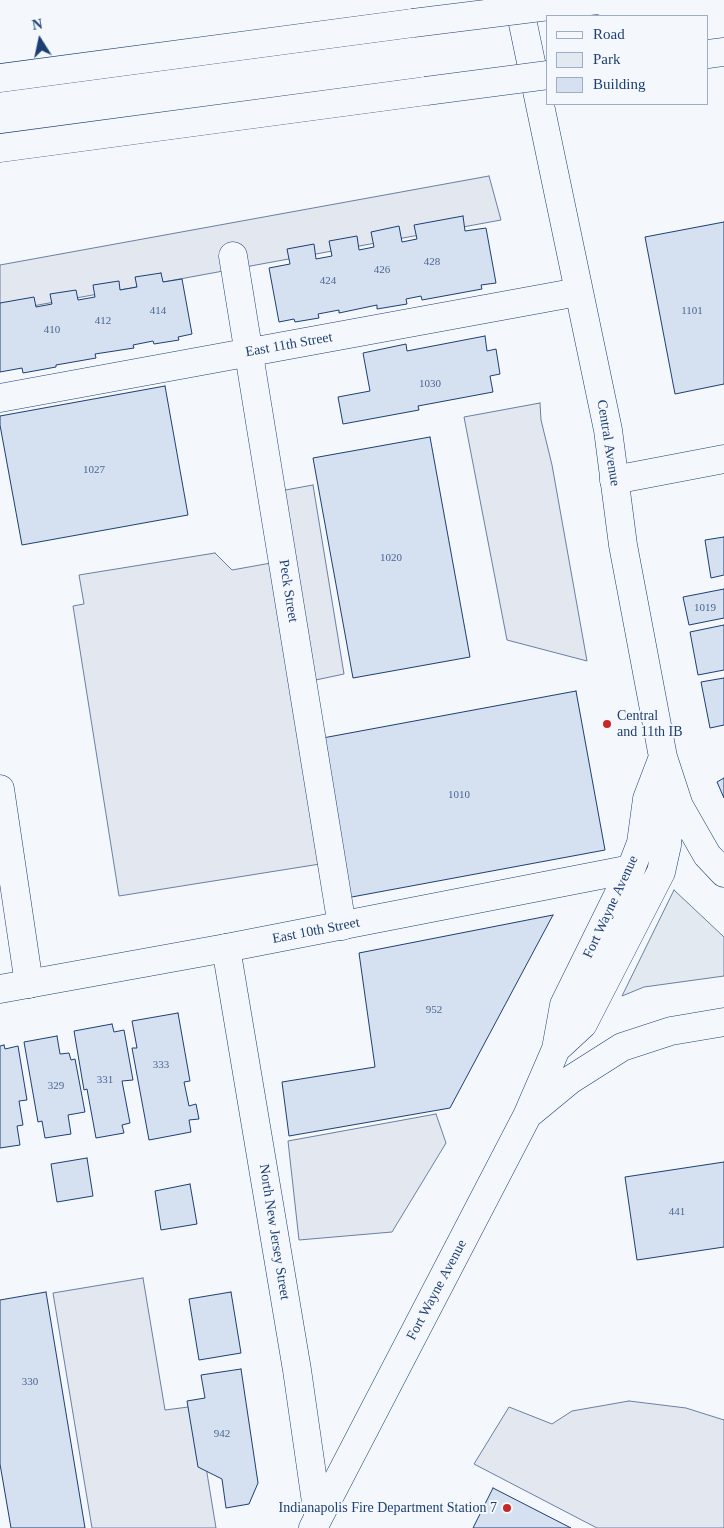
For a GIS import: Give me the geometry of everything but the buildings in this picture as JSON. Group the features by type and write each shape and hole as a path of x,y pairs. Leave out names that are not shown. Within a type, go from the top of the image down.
{"main road":[{"name":"Central Avenue","path":"518,0 608,430 623,545 663,758 679,806 708,855 724,873"},
{"path":"0,78 597,0"},
{"path":"709,54 724,52"},
{"path":"0,148 546,75"},
{"name":"Peck Street","path":"233,256 342,926"},
{"name":"East 11th Street","path":"0,398 578,292"},
{"path":"614,480 724,459"},
{"name":"Fort Wayne Avenue","path":"315,1522 527,1116 556,1049 564,1005 631,869 641,843 647,799 663,758"},
{"name":"Fort Wayne Avenue","path":"556,1049 583,1024 661,872 667,846 670,810 663,758"},
{"path":"0,790 29,984"},
{"name":"East 10th Street","path":"0,989 342,926 631,869"},
{"name":"North New Jersey Street","path":"226,948 297,1370 315,1522"},
{"path":"527,1116 570,1080 622,1047 671,1031 724,1022"}],"green space":[{"path":"674,890 724,937 724,976 644,987 622,996"}],"shaded area":[{"path":"489,176 501,220 0,312 0,265"},
{"path":"540,403 541,420 552,465 587,661 507,640 464,417"},
{"path":"313,485 344,674 311,681 280,491"},
{"path":"215,553 232,570 271,563 320,864 119,896 73,606 84,604 79,575"},
{"path":"436,1114 446,1143 392,1232 299,1240 288,1141"},
{"path":"143,1278 165,1410 196,1406 216,1528 92,1528 53,1293"},
{"path":"629,1401 686,1408 724,1420 724,1528 597,1528 474,1464 509,1407 552,1424 572,1411"}],"place":[{"name":"Central and 11th IB","path":"607,724"},
{"name":"Indianapolis Fire Department Station 7","path":"507,1508"}]}
